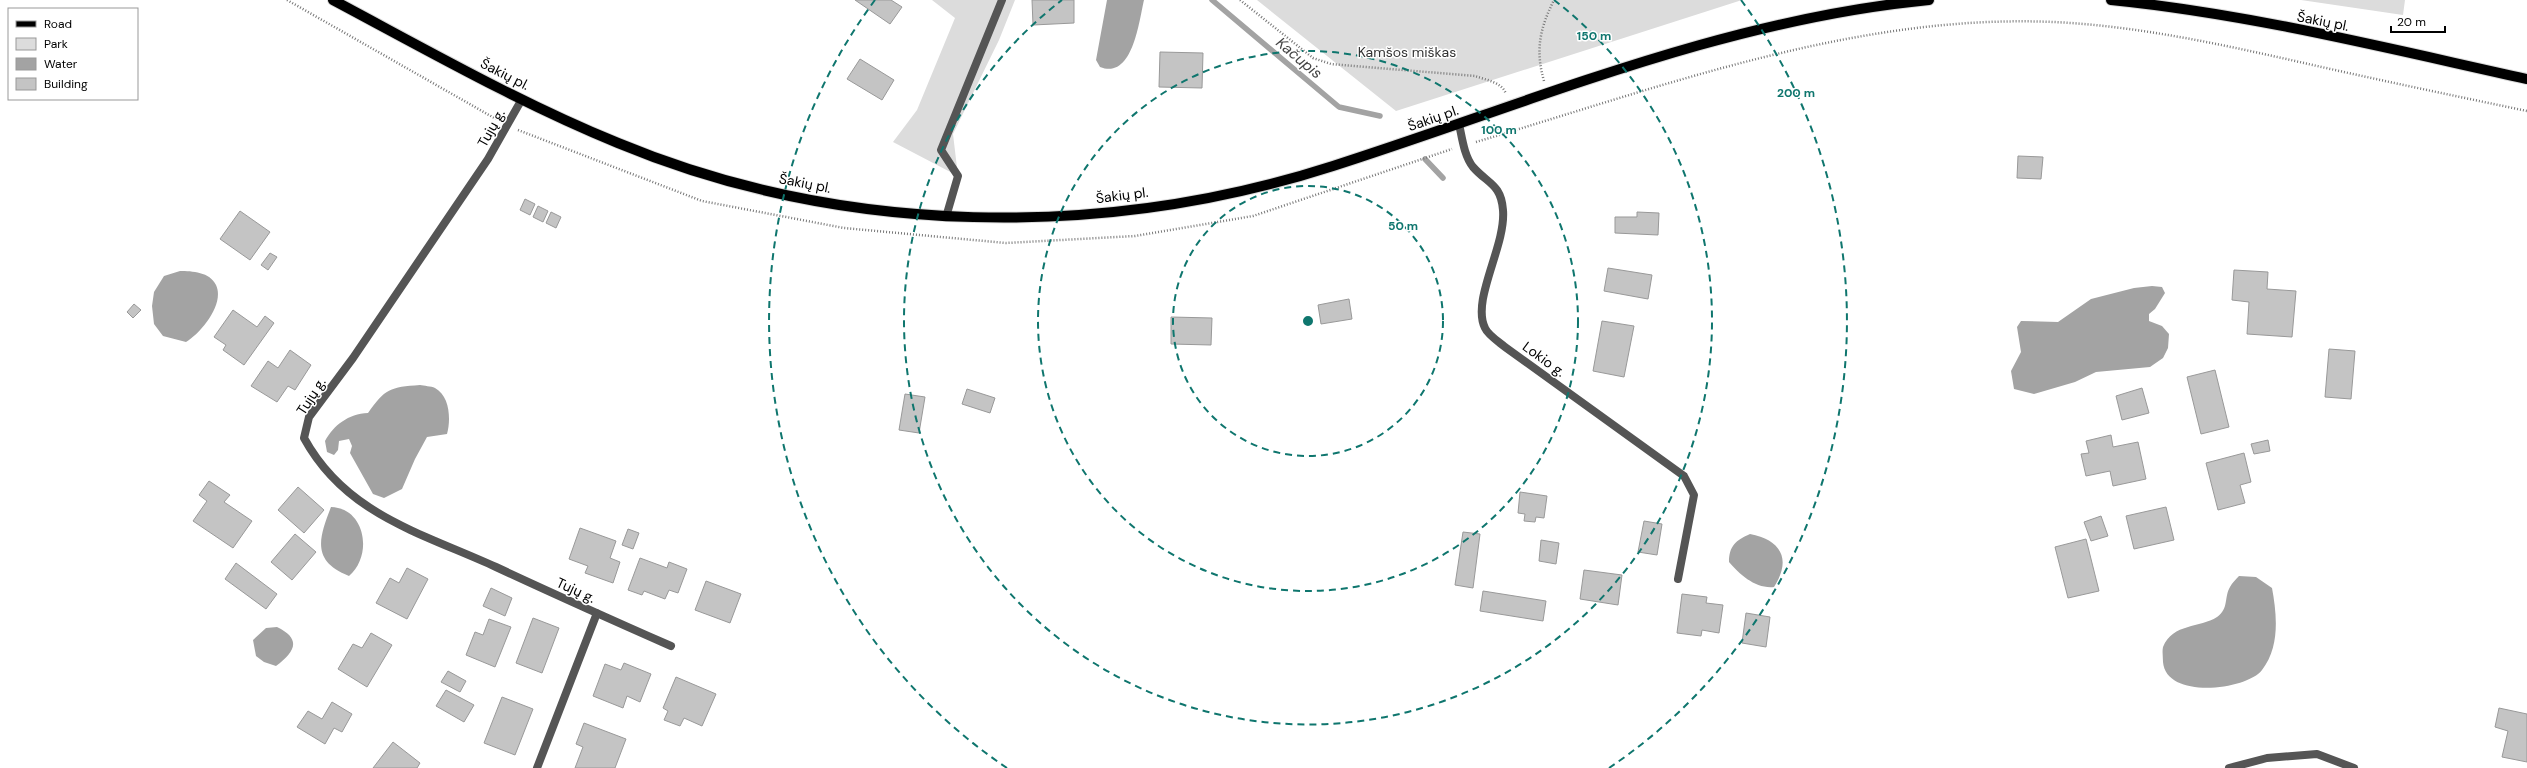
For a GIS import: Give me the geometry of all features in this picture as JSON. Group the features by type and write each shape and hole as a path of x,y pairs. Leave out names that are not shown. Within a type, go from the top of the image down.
{"main road":[{"name":"Šakių pl.","path":"333,0 522,99 620,144 735,182 812,199 898,212 946,217 1063,216 1132,209 1247,191 1329,167 1694,45 1769,25 1828,13 1929,0"},
{"name":"Šakių pl.","path":"2111,0 2149,4 2241,19 2527,79"}],"street":[{"path":"946,217 958,176 942,150 1002,0"},
{"name":"Tujų g.","path":"522,99 488,159 362,345 309,417 304,438 316,461 359,501 395,524 470,555 670,646"},
{"name":"Lokio g.","path":"1459,124 1464,145 1473,166 1498,188 1503,210 1502,236 1480,308 1485,329 1505,347 1684,476 1694,494 1678,579"},
{"name":"Tujų g.","path":"537,768 597,613"},
{"path":"2229,768 2267,758 2317,754 2354,768"}],"path":[{"path":"287,0 508,126 702,201 844,228 1006,243 1135,236 1253,216 1464,145 1765,56 1888,32 1973,23 2070,23 2159,34 2227,45 2527,111"},
{"path":"1240,0 1313,58 1331,64 1475,76 1495,83 1505,90 1511,106"},
{"path":"1547,93 1538,61 1543,22 1554,0"}],"green space":[{"path":"932,0 1015,0 999,40 953,134 958,176 893,142 917,110 955,18"},
{"name":"Kamšos miškas","path":"1257,0 1742,0 1396,111"},
{"path":"2301,0 2405,0 2403,15"}],"water":[{"path":"1107,0 1144,0 1137,34 1127,57 1120,65 1111,69 1100,67 1096,60"},
{"path":"180,271 200,273 210,277 216,285 218,293 217,301 210,317 198,332 186,342 163,336 154,324 152,306 154,292 164,276"},
{"path":"2152,286 2162,287 2165,293 2155,309 2149,314 2149,321 2162,326 2169,334 2168,348 2163,358 2150,367 2096,372 2075,382 2034,394 2014,389 2011,371 2021,352 2017,327 2021,321 2058,322 2091,299 2134,288"},
{"path":"420,385 435,388 444,397 449,415 447,434 427,437 415,459 402,489 384,498 373,494 350,453 352,446 349,439 339,441 338,450 334,455 327,452 325,441 337,425 342,421 354,416 368,413 379,399 389,391 395,388"},
{"path":"331,507 343,509 352,515 362,534 363,546 361,557 357,567 349,576 337,570 328,563 323,556 321,538"},
{"path":"1750,534 1769,541 1776,546 1780,552 1782,568 1774,587 1761,586 1749,580 1738,572 1729,562 1730,552 1734,544"},
{"path":"2239,576 2256,577 2272,588 2276,630 2272,651 2268,661 2262,670 2254,677 2241,683 2208,688 2192,687 2178,682 2168,674 2163,662 2163,647 2167,639 2180,630 2203,623 2221,614 2225,607 2228,591"},
{"path":"277,627 290,636 293,641 293,646 288,656 276,666 264,662 256,656 253,640 266,628"}],"building":[{"path":"855,0 891,0 902,7 890,24"},
{"path":"1032,0 1074,0 1074,23 1033,25"},
{"path":"1160,52 1203,53 1202,88 1159,87"},
{"path":"860,59 894,80 882,100 847,79"},
{"path":"2018,156 2043,157 2041,179 2017,178"},
{"path":"525,199 535,204 530,215 520,210"},
{"path":"538,206 548,211 543,222 533,217"},
{"path":"240,211 270,232 250,260 220,239"},
{"path":"551,212 561,217 556,228 546,223"},
{"path":"1637,212 1659,213 1658,235 1615,233 1615,217 1637,217"},
{"path":"270,253 277,257 268,270 261,265"},
{"path":"1608,268 1652,275 1648,299 1604,291"},
{"path":"2234,270 2268,272 2267,289 2296,291 2292,337 2247,334 2249,302 2232,300"},
{"path":"1349,299 1352,319 1321,324 1318,305"},
{"path":"134,304 141,310 133,318 127,312"},
{"path":"233,310 257,327 265,316 274,323 244,365 223,350 226,345 214,337"},
{"path":"1171,317 1212,318 1211,345 1171,344"},
{"path":"1602,321 1634,326 1624,377 1593,371"},
{"path":"2329,349 2355,351 2351,399 2325,397"},
{"path":"290,350 311,365 295,390 288,386 277,402 251,386 268,361 278,368"},
{"path":"2215,370 2229,427 2201,434 2187,377"},
{"path":"2142,388 2149,413 2122,420 2116,396"},
{"path":"967,389 995,398 990,413 962,404"},
{"path":"905,394 925,397 919,433 899,430"},
{"path":"2111,435 2113,447 2138,442 2146,479 2113,486 2110,471 2086,476 2081,454 2089,453 2086,441"},
{"path":"2268,440 2270,451 2254,454 2251,444"},
{"path":"2244,453 2251,482 2240,485 2245,503 2218,510 2206,463"},
{"path":"209,481 230,495 224,502 252,521 233,548 193,521 207,501 199,495"},
{"path":"298,487 324,510 304,533 278,510"},
{"path":"1520,492 1547,496 1544,518 1536,517 1535,522 1524,521 1525,514 1518,513"},
{"path":"2166,507 2174,540 2134,549 2126,516"},
{"path":"2101,516 2108,536 2091,541 2084,522"},
{"path":"1644,521 1662,524 1657,555 1638,552"},
{"path":"580,528 616,541 610,558 620,562 613,583 585,573 588,566 569,559"},
{"path":"628,529 639,533 633,549 622,545"},
{"path":"1463,532 1480,534 1473,588 1455,585"},
{"path":"295,534 316,552 292,580 271,562"},
{"path":"2086,539 2099,591 2068,598 2055,547"},
{"path":"1541,540 1559,543 1556,564 1539,561"},
{"path":"640,558 667,568 669,562 687,569 678,593 669,590 665,599 644,591 642,595 628,590"},
{"path":"236,563 277,594 266,609 225,579"},
{"path":"407,568 428,579 407,619 376,603 390,578 399,583"},
{"path":"1584,570 1622,575 1618,605 1580,599"},
{"path":"706,581 741,594 730,623 695,610"},
{"path":"491,588 512,598 505,616 483,606"},
{"path":"1483,591 1546,601 1543,621 1480,611"},
{"path":"1682,594 1707,597 1706,603 1723,605 1719,633 1702,630 1701,636 1677,633"},
{"path":"1746,613 1770,617 1766,647 1742,643"},
{"path":"533,618 559,628 542,673 516,663"},
{"path":"489,619 511,627 495,667 466,655 475,632 483,635"},
{"path":"371,633 392,645 367,687 338,669 353,644 362,648"},
{"path":"624,663 651,674 640,702 627,696 623,708 593,696 605,664 621,670"},
{"path":"448,671 466,681 460,692 441,682"},
{"path":"676,677 716,694 702,726 684,718 680,726 664,720 668,711 663,708"},
{"path":"446,690 474,705 464,722 436,706"},
{"path":"502,697 533,709 515,755 484,743"},
{"path":"332,702 352,714 342,732 334,728 325,744 297,727 308,711 322,719"},
{"path":"2499,708 2527,714 2527,762 2502,757 2508,731 2495,727"},
{"path":"584,723 626,739 615,768 575,768 583,747 576,744"},
{"path":"393,742 420,763 417,768 373,768"}],"waterway":[{"name":"Kačupis","path":"1212,0 1339,107 1380,116"},
{"name":"Kačupis","path":"1425,159 1443,178"}]}
